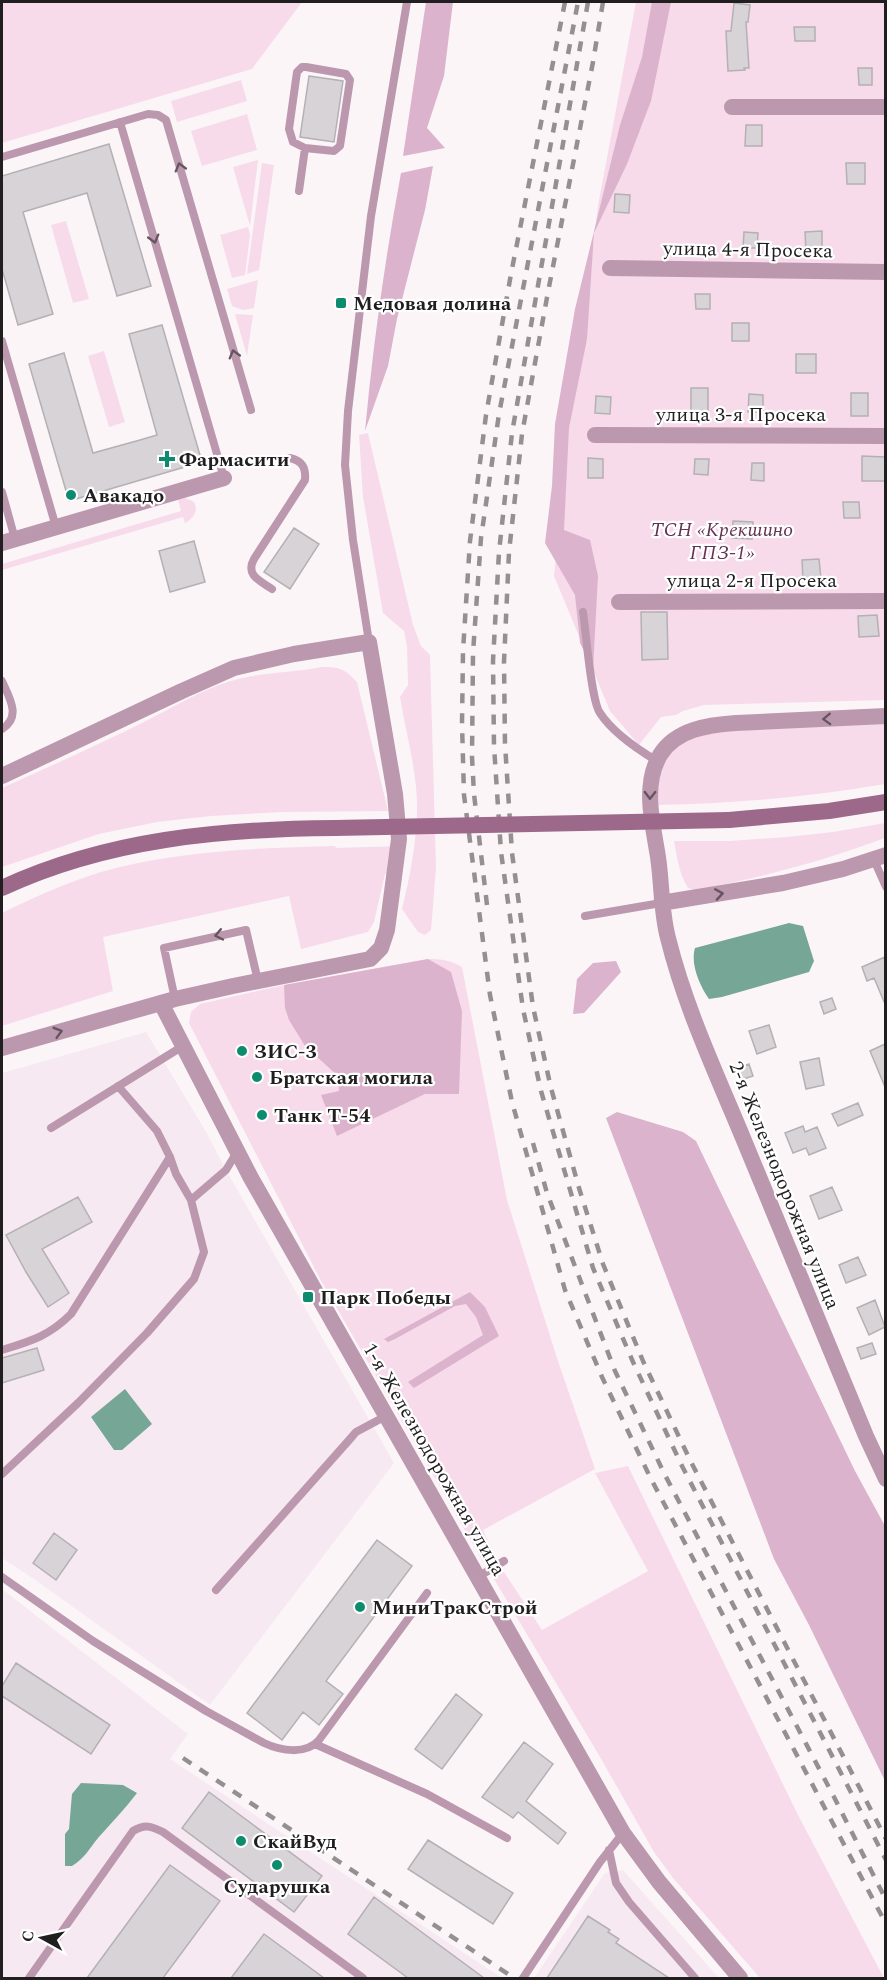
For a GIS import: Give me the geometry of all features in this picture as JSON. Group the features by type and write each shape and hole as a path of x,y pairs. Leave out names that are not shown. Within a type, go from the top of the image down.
{"main road":[{"path":"2,888 64,864 112,849 222,832 729,820 829,811 885,802"}],"street":[{"path":"732,107 885,107"},
{"name":"улица 4-я Просека","path":"610,268 885,272"},
{"name":"улица 3-я Просека","path":"595,435 885,436"},
{"path":"8,541 224,478"},
{"name":"улица 2-я Просека","path":"619,602 885,601"},
{"path":"2,776 234,668 294,654 369,642 395,794 399,839 390,916 383,944 375,956 363,961 168,1001 2,1048"},
{"path":"657,761 665,748 678,737 689,731 712,725 885,716"},
{"name":"2-я Железнодорожная улица","path":"657,761 651,780 650,805 668,938 694,1017 885,1479"},
{"path":"662,903 783,883 843,869 880,857"},
{"name":"1-я Железнодорожная улица","path":"168,1001 183,1046 237,1152 623,1833 666,1891 740,1978"}],"lane":[{"path":"369,642 353,540 345,465 348,411 371,216 407,2"},
{"path":"302,67 306,67 346,74 350,80 340,146 334,151 305,148 293,141 289,129 297,72 302,67"},
{"path":"2,157 153,114 166,120 250,410"},
{"path":"120,122 224,478"},
{"path":"299,191 305,148"},
{"path":"2,341 56,527"},
{"path":"272,589 254,577 251,569 254,559 305,480 304,466 290,458"},
{"path":"2,492 8,541"},
{"path":"583,612 592,685 598,712 622,737 657,761"},
{"path":"2,681 13,707 13,714 9,724 2,729"},
{"path":"880,857 885,887"},
{"path":"585,916 662,903"},
{"path":"168,1001 165,948 176,945 246,930 258,981"},
{"path":"51,1128 183,1046"},
{"path":"2,1474 132,1349 194,1279 204,1252 191,1200 176,1174 157,1131 118,1086"},
{"path":"191,1200 226,1170 237,1152"},
{"path":"2,1350 36,1339 57,1328 71,1314 170,1157"},
{"path":"216,1590 356,1432 386,1416"},
{"path":"478,1577 504,1561"},
{"path":"2,1577 93,1641 206,1711 275,1748 298,1750 315,1744 427,1593"},
{"path":"315,1744 427,1794 507,1838"},
{"path":"29,1978 133,1831 143,1825 162,1832 363,1978"},
{"path":"523,1978 609,1850 623,1833"},
{"path":"609,1850 616,1883 629,1902 695,1978"}],"shaded area":[{"path":"426,2 453,2 444,76 427,128 445,148 403,156"},
{"path":"652,2 671,2 651,101 627,164 594,233 587,339 569,428 564,530 590,540 598,576 593,669 580,643 575,595 545,543 552,486 555,424 575,309 620,125 642,57"},
{"path":"433,166 425,210 397,319 388,366 365,431 380,302 401,173"},
{"path":"789,923 803,926 814,961 809,972 709,999 702,988 695,968 695,948"},
{"path":"428,959 451,972 462,1011 459,1094 425,1094 337,1136 321,1095 339,1091 338,1076 305,1046 289,1020 285,1008 284,985"},
{"path":"616,961 621,972 584,1013 573,1014 577,979 593,963"},
{"path":"146,1032 205,1130 394,1463 210,1705 2,1558 2,1073"},
{"path":"617,1112 683,1132 696,1141 855,1471 885,1526 885,1781 774,1559 606,1118"},
{"path":"470,1292 485,1307 499,1336 414,1388 408,1382 483,1335 476,1317 466,1304 455,1306 395,1339 388,1342 384,1339"},
{"path":"125,1389 152,1424 122,1450 114,1450 91,1417"},
{"path":"2,1589 188,1734 170,1759 502,1978 2,1978"},
{"path":"81,1783 123,1785 137,1793 84,1857 72,1866 65,1866 65,1834 69,1829 72,1794"},
{"path":"623,1870 719,1978 534,1978 605,1873"}],"green space":[{"path":"2,2 302,2 252,69 2,143"},
{"name":"ТСН «Крекшино ГПЗ-1»","path":"636,2 885,2 885,700 704,705 676,715 661,717 639,745 610,711 554,576 569,428 598,206"},
{"path":"241,80 247,101 177,122 171,101"},
{"path":"247,114 257,150 202,166 191,131"},
{"path":"258,160 250,226 233,167"},
{"path":"262,163 274,165 259,270 247,274"},
{"path":"66,221 89,299 73,303 51,225"},
{"path":"248,227 250,235 245,275 232,278 220,235"},
{"path":"258,280 254,308 243,310 232,306 227,289"},
{"path":"235,314 253,315 247,356"},
{"path":"104,351 125,422 109,427 88,356"},
{"path":"368,433 413,625 421,646 430,655 436,868 431,930 425,935 418,932 402,909 412,860 417,812 414,768 400,697 408,685 407,647 404,631 383,613 363,497 359,435"},
{"path":"186,498 194,502 196,509 193,517 185,523 183,517 2,570 2,564 181,511 178,499"},
{"path":"322,667 342,670 357,682 388,811 282,812 157,822 99,834 2,867 2,788 220,685 254,676"},
{"path":"885,720 885,784 770,799 656,805 655,788 665,756 694,734"},
{"path":"885,823 885,838 791,868 695,890 688,888 682,877 674,841 730,841 787,837"},
{"path":"335,846 336,848 402,846 399,876 385,874 374,922 368,932 301,949 289,896 103,937 113,991 2,1026 2,913 72,882 143,862 225,851"},
{"path":"428,959 446,960 462,967 507,1200 595,1469 483,1530 495,1557 484,1563 320,1279 189,1023 191,1012 200,1004 284,985"},
{"path":"628,1466 798,1815 884,1978 760,1978 673,1878 654,1852 494,1579 494,1575 504,1572 542,1630 648,1571 595,1473"}],"building":[{"path":"734,3 750,5 748,22 746,22 749,68 728,71 726,31 731,31"},
{"path":"794,27 815,27 815,41 795,41"},
{"path":"858,68 872,68 872,85 859,85"},
{"path":"309,76 343,81 334,142 300,137"},
{"path":"746,125 762,125 762,146 745,146"},
{"path":"109,144 151,286 117,296 87,193 23,212 53,314 18,325 2,269 2,176"},
{"path":"846,163 865,163 865,184 847,184"},
{"path":"615,194 630,195 629,213 614,212"},
{"path":"822,231 822,250 806,251 805,232"},
{"path":"744,232 758,233 757,248 743,248"},
{"path":"695,294 710,294 710,309 696,309"},
{"path":"732,323 749,323 749,341 732,341"},
{"path":"162,325 202,462 69,501 29,364 64,353 93,453 140,440 157,435 129,334"},
{"path":"796,354 816,354 816,373 796,373"},
{"path":"691,388 708,388 708,413 691,412"},
{"path":"851,393 868,393 868,416 851,416"},
{"path":"749,394 763,395 763,412 748,412"},
{"path":"596,396 611,397 610,414 595,413"},
{"path":"862,456 885,457 885,481 862,481"},
{"path":"588,458 603,459 603,478 588,478"},
{"path":"695,459 709,459 708,475 694,474"},
{"path":"752,463 764,463 764,481 751,480"},
{"path":"843,502 859,502 860,518 844,518"},
{"path":"733,521 753,522 752,539 732,538"},
{"path":"294,528 319,544 290,589 264,572"},
{"path":"194,541 205,582 170,592 159,551"},
{"path":"819,559 821,579 803,580 802,560"},
{"path":"641,612 667,612 668,659 642,660"},
{"path":"877,615 879,636 859,637 858,616"},
{"path":"885,957 885,1004 874,978 867,981 862,967"},
{"path":"832,998 836,1009 824,1014 820,1002"},
{"path":"769,1025 776,1047 757,1054 749,1031"},
{"path":"885,1044 885,1087 870,1051"},
{"path":"819,1058 824,1085 806,1089 800,1062"},
{"path":"749,1064 753,1076 740,1080 736,1069"},
{"path":"858,1103 863,1115 838,1126 832,1114"},
{"path":"803,1126 805,1132 817,1127 826,1148 809,1155 806,1148 793,1153 785,1133"},
{"path":"832,1187 842,1210 819,1219 810,1196"},
{"path":"78,1197 92,1222 42,1249 69,1293 48,1307 6,1235"},
{"path":"858,1257 866,1275 846,1283 839,1265"},
{"path":"875,1300 885,1327 869,1335 857,1308"},
{"path":"872,1343 876,1354 861,1359 857,1348"},
{"path":"37,1348 44,1370 2,1383 2,1358"},
{"path":"54,1533 77,1550 56,1580 33,1563"},
{"path":"377,1540 412,1566 326,1681 343,1694 319,1725 303,1712 282,1740 247,1713"},
{"path":"16,1663 110,1725 91,1754 2,1696 2,1686"},
{"path":"456,1694 482,1715 442,1769 415,1749"},
{"path":"524,1742 553,1764 526,1801 566,1833 558,1844 518,1812 513,1818 482,1797"},
{"path":"209,1792 322,1876 294,1912 182,1828"},
{"path":"428,1840 513,1893 493,1924 408,1869"},
{"path":"170,1865 220,1901 163,1978 87,1978"},
{"path":"374,1897 484,1978 408,1978 348,1934"},
{"path":"588,1916 610,1930 608,1932 619,1939 616,1943 669,1978 547,1978"},
{"path":"264,1934 324,1978 231,1978"}],"railway":[{"path":"565,2 511,274 486,415 470,541 463,651 464,795 490,995 512,1102 565,1290 602,1377 650,1477 886,1924"},
{"path":"487,905 472,757 473,653 481,538 499,414 578,2"},
{"path":"588,2 512,433 499,552 493,661 494,746 501,852 523,1009 541,1091 593,1268 633,1362 682,1466 886,1860"},
{"path":"603,2 522,434 509,552 504,662 505,744 512,853 533,1007 551,1088 579,1188 603,1264 643,1361 691,1462 886,1839"},
{"path":"533,1143 547,1193 615,1371 665,1475 886,1900"},
{"path":"183,1758 514,1978"}],"place":[{"name":"Медовая долина","path":"341,303"},
{"name":"Фармасити","path":"167,459"},
{"name":"Авакадо","path":"71,495"},
{"name":"ЗИС-3","path":"242,1051"},
{"name":"Братская могила","path":"257,1077"},
{"name":"Танк Т-54","path":"262,1115"},
{"name":"Парк Победы","path":"308,1297"},
{"name":"МиниТракСтрой","path":"360,1607"},
{"name":"СкайВуд","path":"241,1841"},
{"name":"Сударушка","path":"277,1865"}]}
